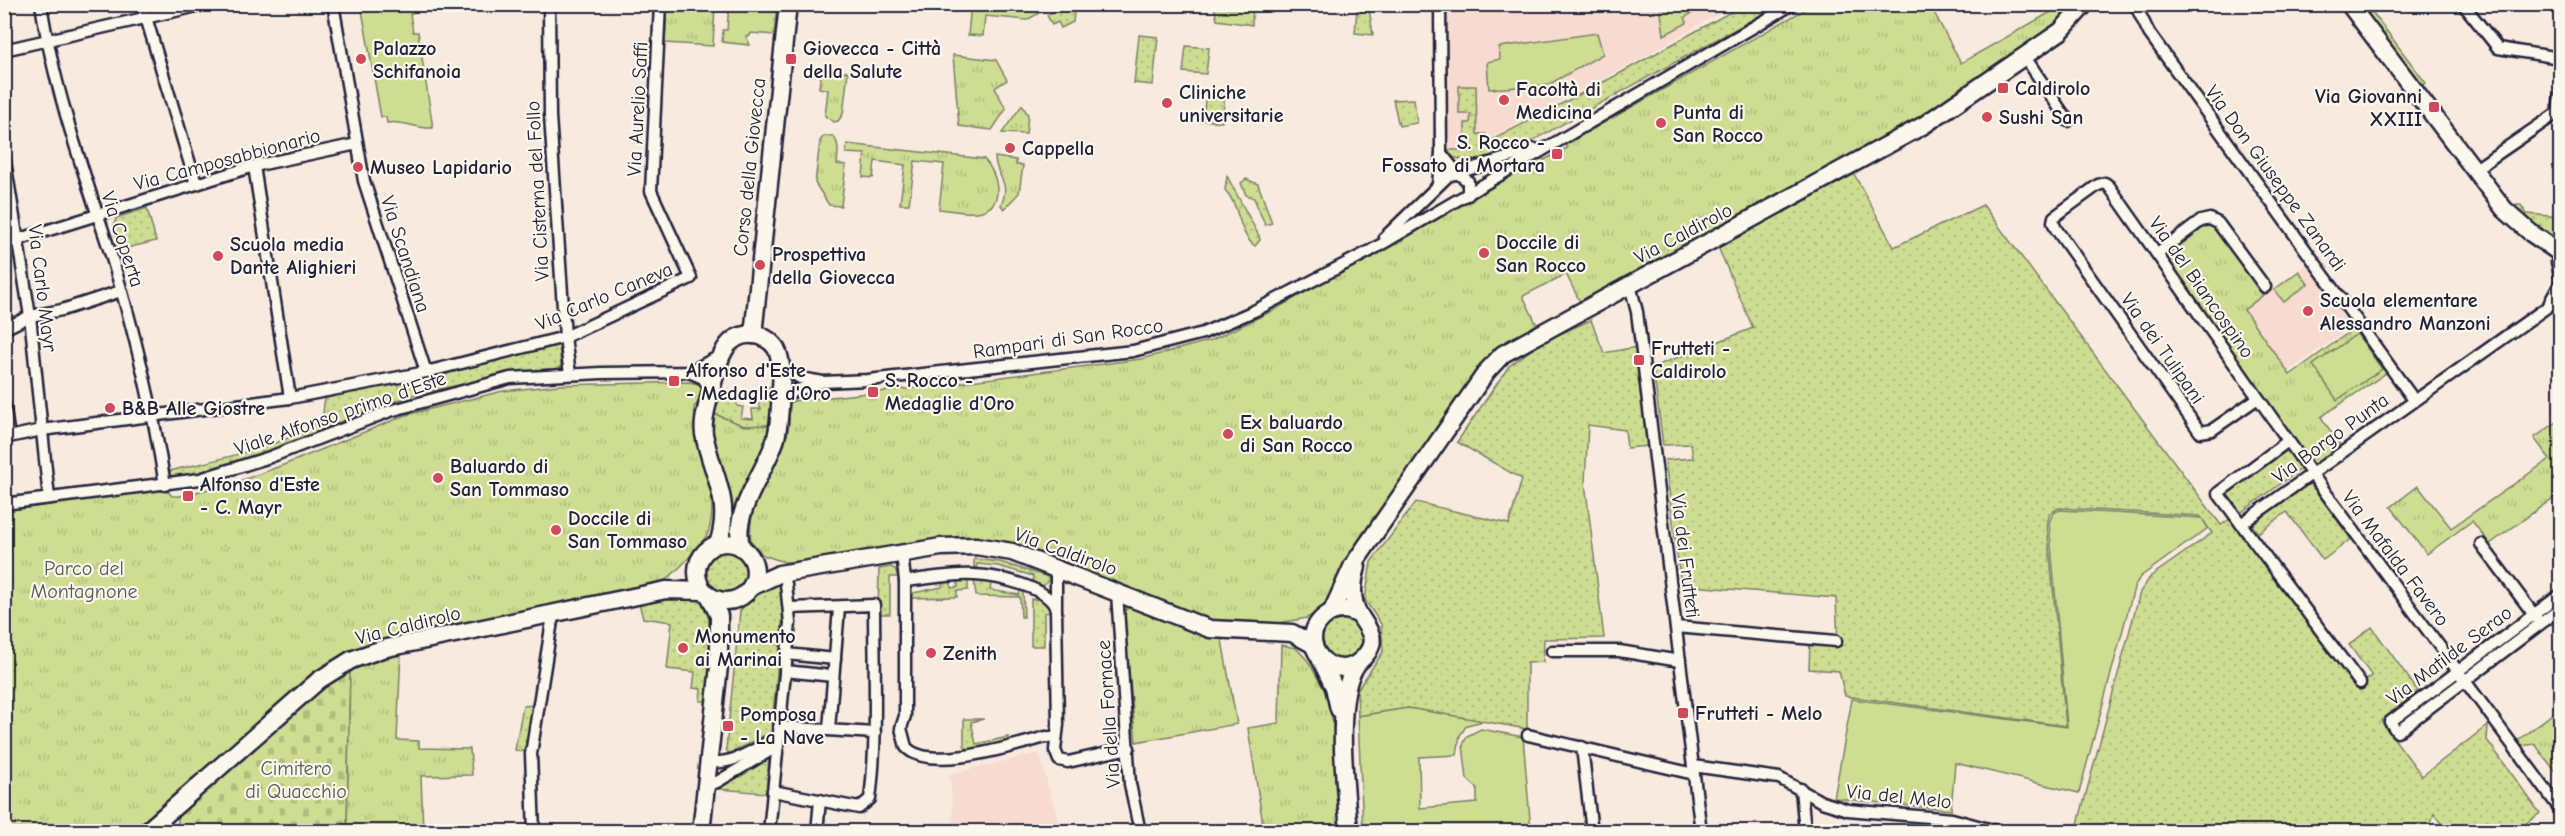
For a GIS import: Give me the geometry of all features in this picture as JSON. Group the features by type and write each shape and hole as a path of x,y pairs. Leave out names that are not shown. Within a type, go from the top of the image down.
{"main road":[{"name":"Corso della Giovecca","path":"753,335 788,4"},
{"name":"Via Caldirolo","path":"1317,652 1313,634 1326,615 1347,574 1495,362 1522,342 1902,138 2061,31 2082,7"},
{"path":"2358,8 2504,209 2560,263"},
{"path":"742,548 731,543 718,544 725,511 704,426 711,392 722,356 730,340 742,335 753,335 763,337 774,346 781,368 780,399 775,439 739,523 738,539 752,562 783,579"},
{"name":"Via Caldirolo","path":"666,590 698,564 705,553 718,544"},
{"name":"Via Caldirolo","path":"146,831 319,680 351,660 417,642 666,590 706,594 726,601 746,591 783,579 902,553 954,546 986,546 1012,552 1210,629 1234,632 1261,630 1343,609 1359,615"},
{"name":"Via Caldirolo","path":"1261,630 1292,633 1337,668 1357,664 1366,655 1371,641 1367,624 1359,615 1353,598 1355,573 1363,549"},
{"path":"719,666 724,652 731,612 754,575 752,562"},
{"path":"698,564 698,580 719,616 719,666 701,831"},
{"path":"1317,652 1336,695 1344,740"},
{"path":"1349,831 1344,740 1347,681 1357,664"}],"street":[{"name":"Via Coperta","path":"41,4 46,40 96,214 121,291 152,416 156,422 165,485"},
{"path":"142,4 196,184"},
{"path":"4,50 206,4"},
{"name":"Via Scandiana","path":"333,4 357,144 371,206 426,372"},
{"name":"Via Cisterna del Follo","path":"549,4 550,116 565,337 570,374"},
{"name":"Via Aurelio Saffi","path":"660,4 651,191 691,278"},
{"path":"1440,4 1441,153 1438,184 1441,198 1452,204"},
{"name":"Rampari di San Rocco","path":"780,399 794,391 823,382 948,372 1165,345 1246,315 1370,251 1793,4"},
{"name":"Via Don Giuseppe Zanardi","path":"2135,4 2149,33 2414,400"},
{"path":"2463,4 2498,48 2560,58"},
{"path":"2025,57 2068,122"},
{"path":"2474,170 2559,111 2560,95"},
{"name":"Via Camposabbionario","path":"4,244 254,166 357,144"},
{"name":"Rampari di San Rocco","path":"1370,251 1438,184 1457,173 1550,145"},
{"path":"1441,153 1457,173 1468,181 1468,195"},
{"name":"Via Carlo Mayr","path":"4,155 20,240 30,316 49,498"},
{"path":"254,166 290,398"},
{"name":"Via del Biancospino","path":"2056,229 2052,222 2054,217 2104,183 2157,254 2311,473"},
{"path":"2157,254 2201,221 2210,219 2218,223 2265,287"},
{"name":"Via dei Tulipani","path":"2056,229 2200,432 2212,430 2258,398"},
{"name":"Via Carlo Caneva","path":"7,437 42,430 290,398 426,372 565,337 691,278"},
{"name":"Via dei Frutteti","path":"1630,285 1637,312 1701,831"},
{"name":"Via Borgo Punta","path":"2288,441 2218,493 2241,524 2543,308 2560,289"},
{"path":"4,329 30,316 62,310 121,291"},
{"path":"689,372 722,356"},
{"name":"Rampari di San Rocco","path":"781,368 791,375 823,382"},
{"path":"689,372 703,378 711,392"},
{"name":"Viale Alfonso primo d'Este","path":"4,504 200,479 270,458 369,418 510,378 570,374 689,372"},
{"path":"4,403 7,437"},
{"name":"Via Mafalda Favero","path":"2311,473 2560,809"},
{"path":"2241,524 2360,683"},
{"path":"2481,544 2537,619"},
{"path":"902,553 905,581 905,716 901,728 906,747 925,758 946,759 1051,736 1056,738"},
{"path":"1041,593 1053,581 1056,569"},
{"path":"1056,569 1059,725 1055,750 1059,760 1068,762 1129,748"},
{"path":"905,581 973,574 1012,582 1041,593 1053,600 1056,610"},
{"path":"769,831 787,654 789,608 783,579"},
{"name":"Via della Fornace","path":"1117,593 1131,790 1140,831"},
{"name":"Via Matilde Serao","path":"2461,676 2397,732 2390,722 2461,676 2537,619 2560,595"},
{"path":"773,791 858,808 870,800 875,733 874,605 789,608"},
{"path":"828,729 839,608"},
{"name":"Via Matilde Serao","path":"2537,619 2560,609"},
{"path":"534,831 531,754 553,615"},
{"path":"1676,627 1836,641"},
{"path":"1552,651 1619,651 1680,661"},
{"path":"787,654 835,659"},
{"path":"785,671 833,676"},
{"path":"708,762 718,763 739,758 778,736 828,729 875,733"},
{"name":"Via del Melo","path":"1528,735 1694,770 1779,778 1822,802 1848,810 1952,819 2000,831"},
{"path":"706,786 717,782 778,736"},
{"path":"1036,740 1044,741 1055,750"},
{"path":"1582,747 1592,831"},
{"path":"1801,789 1805,831"},
{"path":"817,831 820,800"}],"shaded area":[{"name":"Facoltà di Medicina","path":"1445,5 1733,5 1635,62 1490,138 1463,149 1446,150"},
{"path":"2310,262 2354,324 2288,372 2244,309"},
{"path":"1039,753 1061,831 949,832 953,819 950,774"}],"green space":[{"path":"971,4 1053,5 1027,20 985,16 983,36 968,35"},
{"path":"1660,4 1707,5 1685,17 1687,23 1664,35"},
{"path":"361,5 413,5 414,12 410,14 413,32 418,32 433,128 387,123 386,117 381,117"},
{"path":"667,5 715,5 713,46 665,43"},
{"path":"729,5 777,5 774,35 751,33 750,36 746,36 750,45 722,42 723,30 727,30"},
{"path":"1066,5 1075,5 1073,22 1061,28 1058,22 1052,25 1047,15"},
{"path":"1214,5 1253,5 1252,25 1217,20"},
{"path":"1743,5 1779,5 1512,152 1488,159 1472,160 1448,155 1448,150 1465,150 1465,123 1470,123 1471,114 1459,114 1459,86 1476,86 1477,134 1486,134 1490,141 1615,76"},
{"path":"1813,5 1930,5 1961,63 2058,8 2065,19 1981,81 1875,146 1581,304 1566,274 1523,296 1538,327 1503,347 1330,604 1307,618 1267,625 1224,627 1023,550 784,562 763,555 751,541 754,509 781,453 789,422 788,404 793,401 925,387 1141,359 1212,340 1274,310 1542,158 1544,160 1567,148 1566,144"},
{"path":"1369,8 1373,35 1355,33 1357,9"},
{"path":"2370,9 2426,83 2419,88 2363,15"},
{"path":"1597,33 1603,54 1548,85 1489,89 1487,62 1500,59 1499,47"},
{"path":"1139,35 1158,37 1153,85 1134,83"},
{"path":"1186,46 1209,48 1206,74 1183,72"},
{"path":"953,55 996,60 1007,80 995,88 1006,109 992,130 959,126"},
{"path":"821,69 848,72 843,114 838,121 834,122 825,116 828,90 819,88"},
{"path":"1206,92 1225,93 1222,122 1203,120"},
{"path":"1414,99 1417,123 1399,126 1393,100"},
{"path":"1022,105 1028,115 1026,134 1002,133"},
{"path":"824,136 833,136 838,145 837,164 846,165 841,206 829,205 815,183 820,141"},
{"path":"847,144 984,159 993,172 997,195 990,207 982,211 939,209 944,164 915,161 909,204 900,204 905,165 875,161 873,178 863,177 865,154 846,153"},
{"path":"995,157 1016,160 1016,165 1023,165 1019,193 1004,209 1001,205 1005,190 997,170"},
{"path":"1854,174 1894,247 1983,205 2221,525 2230,519 2357,687 2372,676 2349,645 2372,627 2418,691 2381,721 2422,776 2488,725 2487,740 2540,813 2524,825 2528,832 2448,831 2434,813 2429,831 2076,831 2140,592 2151,576 2212,533 2200,516 2059,508 2050,513 2047,524 2066,726 1845,696 1839,671 1809,669 1810,642 1838,644 1836,598 1681,585 1665,460 1693,458 1691,444 1663,445 1653,367 1753,328 1718,247"},
{"path":"1227,176 1259,236 1260,240 1255,246 1245,234 1234,203 1225,190"},
{"path":"1246,179 1258,184 1272,223 1265,225 1254,198 1246,195 1241,183"},
{"path":"2521,205 2527,214 2560,217 2560,248 2511,207"},
{"path":"147,208 156,241 118,250 114,226 116,218"},
{"path":"2201,226 2214,227 2263,295 2244,310 2290,375 2356,327 2389,371 2321,417 2342,448 2313,468 2169,264 2170,250"},
{"path":"2299,271 2308,284 2284,302 2274,290"},
{"path":"1591,320 1604,353 1637,347 1648,446 1627,448 1625,430 1588,425 1585,482 1604,638 1544,639 1543,662 1527,663 1527,729 1408,708 1358,716 1357,690 1383,652 1381,624 1365,600 1371,562 1416,502 1509,524 1522,479 1457,442 1509,366 1542,342"},
{"path":"2357,334 2382,369 2337,400 2313,365"},
{"path":"559,342 561,368 522,372 416,394 357,415 264,454 167,482 166,472 250,451 296,435 313,426 322,416 326,398"},
{"name":"Parco del Montagnone","path":"689,382 702,385 705,389 702,399 694,407 710,484 712,515 704,540 680,568 660,584 346,655 317,671 302,683 134,831 5,831 4,511 165,488 172,496 180,496 237,482 406,415 503,391 559,385"},
{"path":"766,386 773,388 773,425 744,426 712,413 718,395 725,392 736,396 737,406 743,407 741,418 753,419 752,409 761,409 757,398 759,388"},
{"path":"712,413 744,426 773,425 738,516 729,514 709,433"},
{"path":"2560,420 2560,493 2490,544 2472,521 2427,554 2391,507 2418,486 2451,528 2550,459 2534,438"},
{"path":"2288,450 2301,469 2239,514 2225,496"},
{"path":"2309,482 2351,539 2323,560 2287,512 2258,533 2252,525"},
{"path":"2060,510 2202,518 2208,528 2140,577 2134,588 2079,793 1955,763 1951,810 1834,798 1852,699 2067,727 2049,523 2053,513"},
{"path":"726,552 741,558 747,573 741,588 726,594 711,588 705,573 711,558"},
{"path":"974,559 1000,562 1051,578 1043,586 1032,582 1033,576 998,566 977,564 974,570"},
{"path":"891,567 895,569 898,577 890,577 890,614 878,614 879,569"},
{"path":"951,579 951,588 958,587 958,579 968,579 968,590 957,591 957,597 913,598 913,593 942,587 943,580"},
{"path":"974,579 991,583 990,590 1019,595 1020,588 1023,589 1024,617 1021,617 1020,597 976,596"},
{"path":"780,584 784,604 771,732 729,754 726,749 740,611 751,596"},
{"path":"702,596 716,619 708,701 700,701 701,689 693,688 695,672 667,669 672,622 643,618 639,603 672,597"},
{"path":"1031,599 1045,600 1052,612 1044,613 1044,646 1031,646"},
{"path":"1130,606 1222,640 1237,724 1136,742 1123,612"},
{"path":"1341,615 1361,624 1365,647 1347,662 1325,656 1320,635 1323,627"},
{"path":"1281,645 1296,648 1308,661 1326,693 1333,723 1340,831 1264,831 1248,728 1279,723"},
{"path":"401,652 397,740 419,741 419,748 470,749 472,775 421,776 423,831 347,832 350,669 372,659"},
{"name":"Cimitero di Quacchio","path":"350,669 347,831 178,831 178,812 332,679"},
{"path":"535,705 526,752 515,750 523,706"},
{"path":"1408,708 1484,721 1467,725 1460,735 1457,755 1419,757 1420,808 1477,803 1477,788 1467,779 1463,745 1467,736 1481,729 1523,737 1531,831 1363,831 1358,716"},
{"path":"2560,708 2560,778 2535,744 2521,746 2517,741"},
{"path":"964,719 984,719 971,722 976,744 1009,737 1010,741 968,750 964,745"},
{"path":"769,758 766,793 718,789"}],"place":[{"name":"Palazzo Schifanoia","path":"361,59"},
{"name":"Giovecca - Città della Salute","path":"791,59"},
{"name":"Caldirolo","path":"2003,88"},
{"name":"Facoltà di Medicina","path":"1504,100"},
{"name":"Cliniche universitarie","path":"1167,103"},
{"name":"Via Giovanni XXIII","path":"2434,107"},
{"name":"Sushi San","path":"1987,117"},
{"name":"Punta di San Rocco","path":"1661,123"},
{"name":"Cappella","path":"1010,148"},
{"name":"S. Rocco - Fossato di Mortara","path":"1557,154"},
{"name":"Museo Lapidario","path":"358,167"},
{"name":"Doccile di San Rocco","path":"1484,253"},
{"name":"Scuola media Dante Alighieri","path":"218,256"},
{"name":"Prospettiva della Giovecca","path":"760,265"},
{"name":"Scuola elementare Alessandro Manzoni","path":"2308,311"},
{"name":"Frutteti - Caldirolo","path":"1639,360"},
{"name":"Alfonso d'Este - Medaglie d'Oro","path":"674,381"},
{"name":"S. Rocco - Medaglie d'Oro","path":"873,392"},
{"name":"B&B Alle Giostre","path":"110,408"},
{"name":"Ex baluardo di San Rocco","path":"1228,434"},
{"name":"Baluardo di San Tommaso","path":"438,478"},
{"name":"Alfonso d'Este - C. Mayr","path":"188,496"},
{"name":"Doccile di San Tommaso","path":"556,530"},
{"name":"Monumento ai Marinai","path":"683,648"},
{"name":"Zenith","path":"931,653"},
{"name":"Frutteti - Melo","path":"1683,713"},
{"name":"Pomposa - La Nave","path":"728,726"}]}
